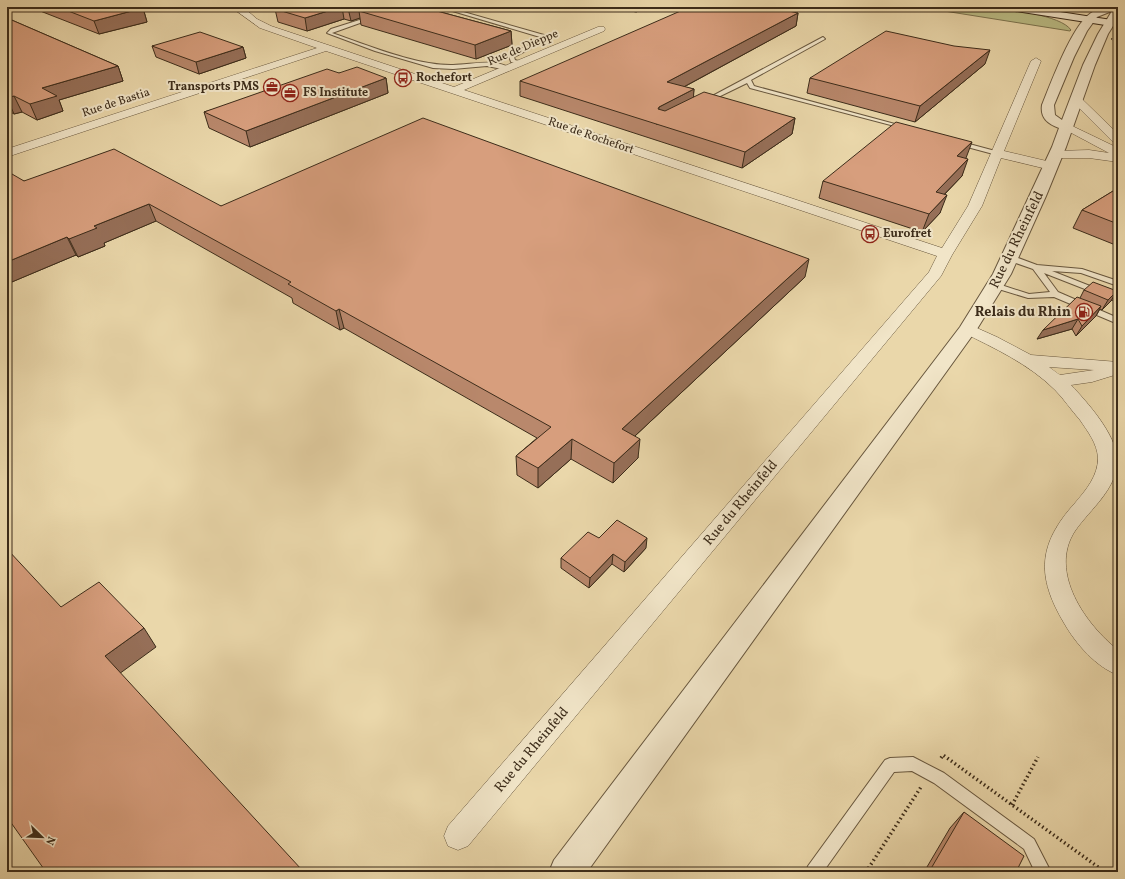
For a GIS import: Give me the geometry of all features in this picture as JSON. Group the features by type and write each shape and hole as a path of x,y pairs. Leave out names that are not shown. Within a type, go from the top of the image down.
{"street":[{"path":"1041,7 1110,19"},
{"path":"1089,65 1084,49 1091,33 1110,19 1115,7"},
{"path":"1115,7 1110,19 1082,30 1073,47 1047,112 1048,116 1053,120 1118,154"},
{"name":"Rue de Rochefort","path":"243,8 253,21 260,25 325,48 945,254"},
{"path":"1014,8 1110,19"},
{"path":"1014,8 1064,19 1074,23 1082,30"},
{"name":"Rue du Rheinfeld","path":"566,872 968,329 1010,258 1054,160 1089,65 1110,19"},
{"name":"Rue de Dieppe","path":"454,90 601,29"},
{"name":"Rue de Bastia","path":"7,153 325,48"},
{"name":"Rue du Rheinfeld","path":"458,836 936,273 945,254 975,206 1036,61"},
{"path":"1076,99 1116,139"},
{"path":"1066,126 1088,127 1116,139"},
{"path":"997,153 1054,160 1089,154 1118,158"},
{"path":"968,329 1028,360 1056,381 1096,428 1104,444 1108,464 1102,482 1064,532 1055,554 1056,579 1065,604 1087,636 1118,664"},
{"path":"1028,360 1117,367"},
{"path":"1056,381 1098,375 1117,367"}],"lane":[{"path":"441,7 542,36 544,40 518,52 511,57 513,61 520,63"},
{"path":"380,14 333,30 329,33 377,50 433,66 453,67 488,64 507,68"},
{"path":"701,104 748,80 758,73 823,38"},
{"path":"748,80 752,87 910,130"},
{"path":"953,141 997,153"},
{"path":"1010,258 1118,300"},
{"path":"1036,267 1082,271 1118,284"},
{"path":"1036,267 1055,294"},
{"path":"995,285 1028,296 1055,294 1118,321"},
{"path":"814,872 890,765 913,764 939,778 1029,844 1043,872"}],"path":[{"path":"1012,805 1038,757"}],"green space":[{"path":"972,6 1008,9 1057,20 1071,30 1070,31 919,7"}],"building":[{"path":"58,7 139,7 143,8 94,21"},
{"path":"281,7 341,7 305,18 275,9"},
{"path":"373,7 422,7 511,31 475,45 359,11"},
{"path":"696,7 770,7 798,13 667,82 694,89 659,107 658,109 665,111 704,92 795,118 745,152 520,81 685,9"},
{"path":"7,18 118,66 42,88 57,96 30,104 14,96 7,98"},
{"path":"886,31 954,46 990,50 920,106 810,78"},
{"path":"200,32 243,47 196,62 152,46"},
{"path":"357,67 386,78 246,131 204,112 327,69 339,73"},
{"path":"423,118 809,259 622,429 640,439 614,463 572,439 538,468 516,456 551,427 339,309 336,311 288,284 291,282 149,204 94,226 97,228 69,239 67,237 7,262 7,175 12,174 24,181 114,149 221,206"},
{"path":"896,122 972,142 957,156 968,159 936,192 947,195 929,214 823,181"},
{"path":"1118,188 1118,224 1082,210"},
{"path":"1093,282 1117,291 1108,300 1084,290"},
{"path":"1077,297 1101,306 1082,326 1078,319 1043,330"},
{"path":"617,520 647,538 625,562 613,554 590,578 561,558 588,532 599,538"},
{"path":"7,549 61,607 99,582 144,628 105,656 302,870 300,872 46,872 7,817"},
{"path":"964,812 1024,856 1016,872 929,872"}],"railway":[{"path":"1112,39 1118,40"}],"place":[{"name":"Rochefort","path":"403,78"},
{"name":"Transports PMS","path":"272,87"},
{"name":"FS Institute","path":"290,93"},
{"name":"Eurofret","path":"870,234"},
{"name":"Relais du Rhin","path":"1084,312"}]}
